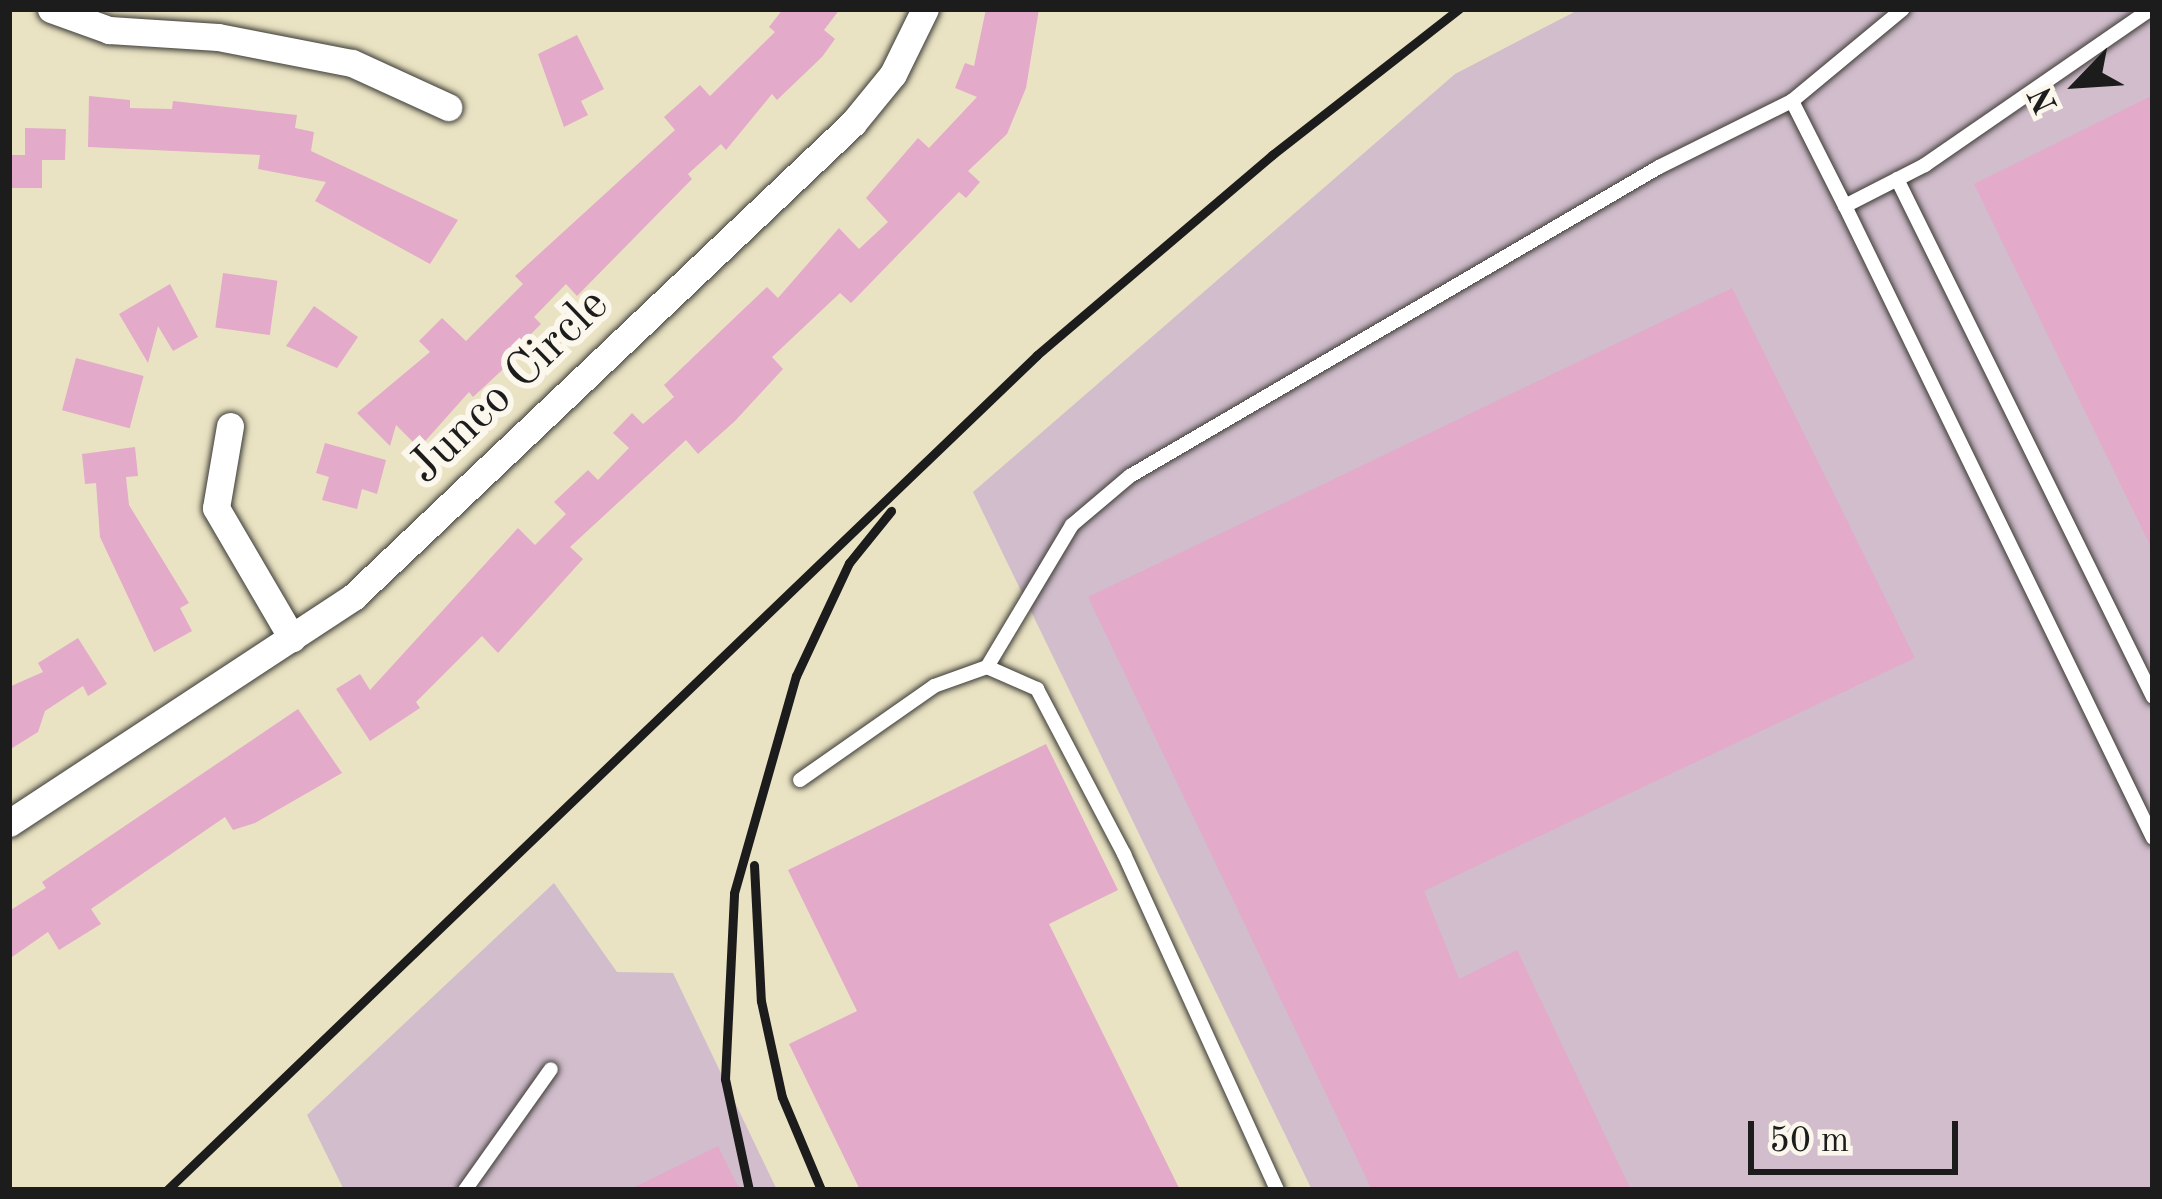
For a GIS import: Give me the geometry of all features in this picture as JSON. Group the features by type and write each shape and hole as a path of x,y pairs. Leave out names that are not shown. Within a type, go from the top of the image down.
{"street":[{"path":"51,9 109,30 218,37 352,63 448,107"},
{"name":"Junco Circle","path":"9,823 353,597 853,123 893,74 925,9"},
{"path":"230,426 216,508 292,638"}],"lane":[{"path":"800,780 934,686 987,667 1072,525 1130,476 1659,167 1792,101 1903,9"},
{"path":"1845,206 1897,179 2151,9"},
{"path":"1792,101 2153,838"},
{"path":"1897,179 2153,697"},
{"path":"987,667 1037,688 1124,854 1277,1190"},
{"path":"465,1190 551,1069"}],"shaded area":[{"path":"1580,9 2153,9 2153,1190 1312,1190 973,492 1455,74"},
{"path":"554,883 617,972 673,973 777,1190 344,1190 307,1115"}],"building":[{"path":"783,9 840,9 824,30 835,39 822,57 777,100 772,94 726,150 721,144 688,174 692,179 577,296 566,284 534,317 541,324 524,341 529,345 473,397 469,392 419,448 396,425 390,446 357,413 430,352 419,341 442,318 466,341 523,284 515,276 675,130 664,117 700,85 710,96 775,32 769,27"},
{"path":"986,9 1039,9 1026,88 1007,134 968,171 980,182 966,198 959,192 851,303 840,293 772,357 783,369 698,454 686,440 570,547 583,559 498,653 482,636 416,702 420,708 370,741 336,689 360,674 370,690 518,528 535,545 566,514 554,502 588,470 598,480 629,448 613,433 632,413 643,424 674,397 664,385 767,287 778,298 839,228 859,249 888,222 866,198 918,138 929,148 977,97 955,88 965,63 974,66"},
{"path":"577,35 604,89 581,101 588,115 564,127 538,54"},
{"path":"2153,95 2153,551 1974,184"},
{"path":"89,96 130,100 130,108 172,109 173,101 297,115 295,128 314,132 311,151 458,220 430,264 315,201 326,182 258,169 260,155 88,147"},
{"path":"25,128 66,129 65,160 42,160 42,188 9,188 9,155 25,155"},
{"path":"223,273 277,281 270,335 215,327"},
{"path":"170,284 198,337 173,351 158,326 148,363 119,314"},
{"path":"1732,288 1915,658 1424,891 1459,979 1517,950 1631,1190 1372,1190 1088,597"},
{"path":"314,306 358,337 337,368 286,346"},
{"path":"76,358 144,376 130,428 62,410"},
{"path":"325,443 386,460 377,494 362,489 357,509 322,500 329,477 316,473"},
{"path":"135,447 138,476 126,477 129,505 189,603 180,608 192,631 154,652 100,537 96,483 85,484 82,454"},
{"path":"78,638 107,684 88,696 83,686 45,711 38,732 9,750 9,687 43,672 38,663"},
{"path":"298,709 342,773 255,823 233,830 225,817 91,909 101,924 59,950 48,932 9,959 9,911 46,888 42,882"},
{"path":"1046,744 1118,890 1049,924 1180,1190 860,1190 789,1044 857,1011 788,870"},
{"path":"718,1146 740,1190 629,1190"}],"railway":[{"path":"167,1190 1037,355 1272,155 1459,9"},
{"path":"749,1190 725,1079 734,893 796,676 849,563 891,511"},
{"path":"754,865 761,1001 782,1097 821,1190"}]}
